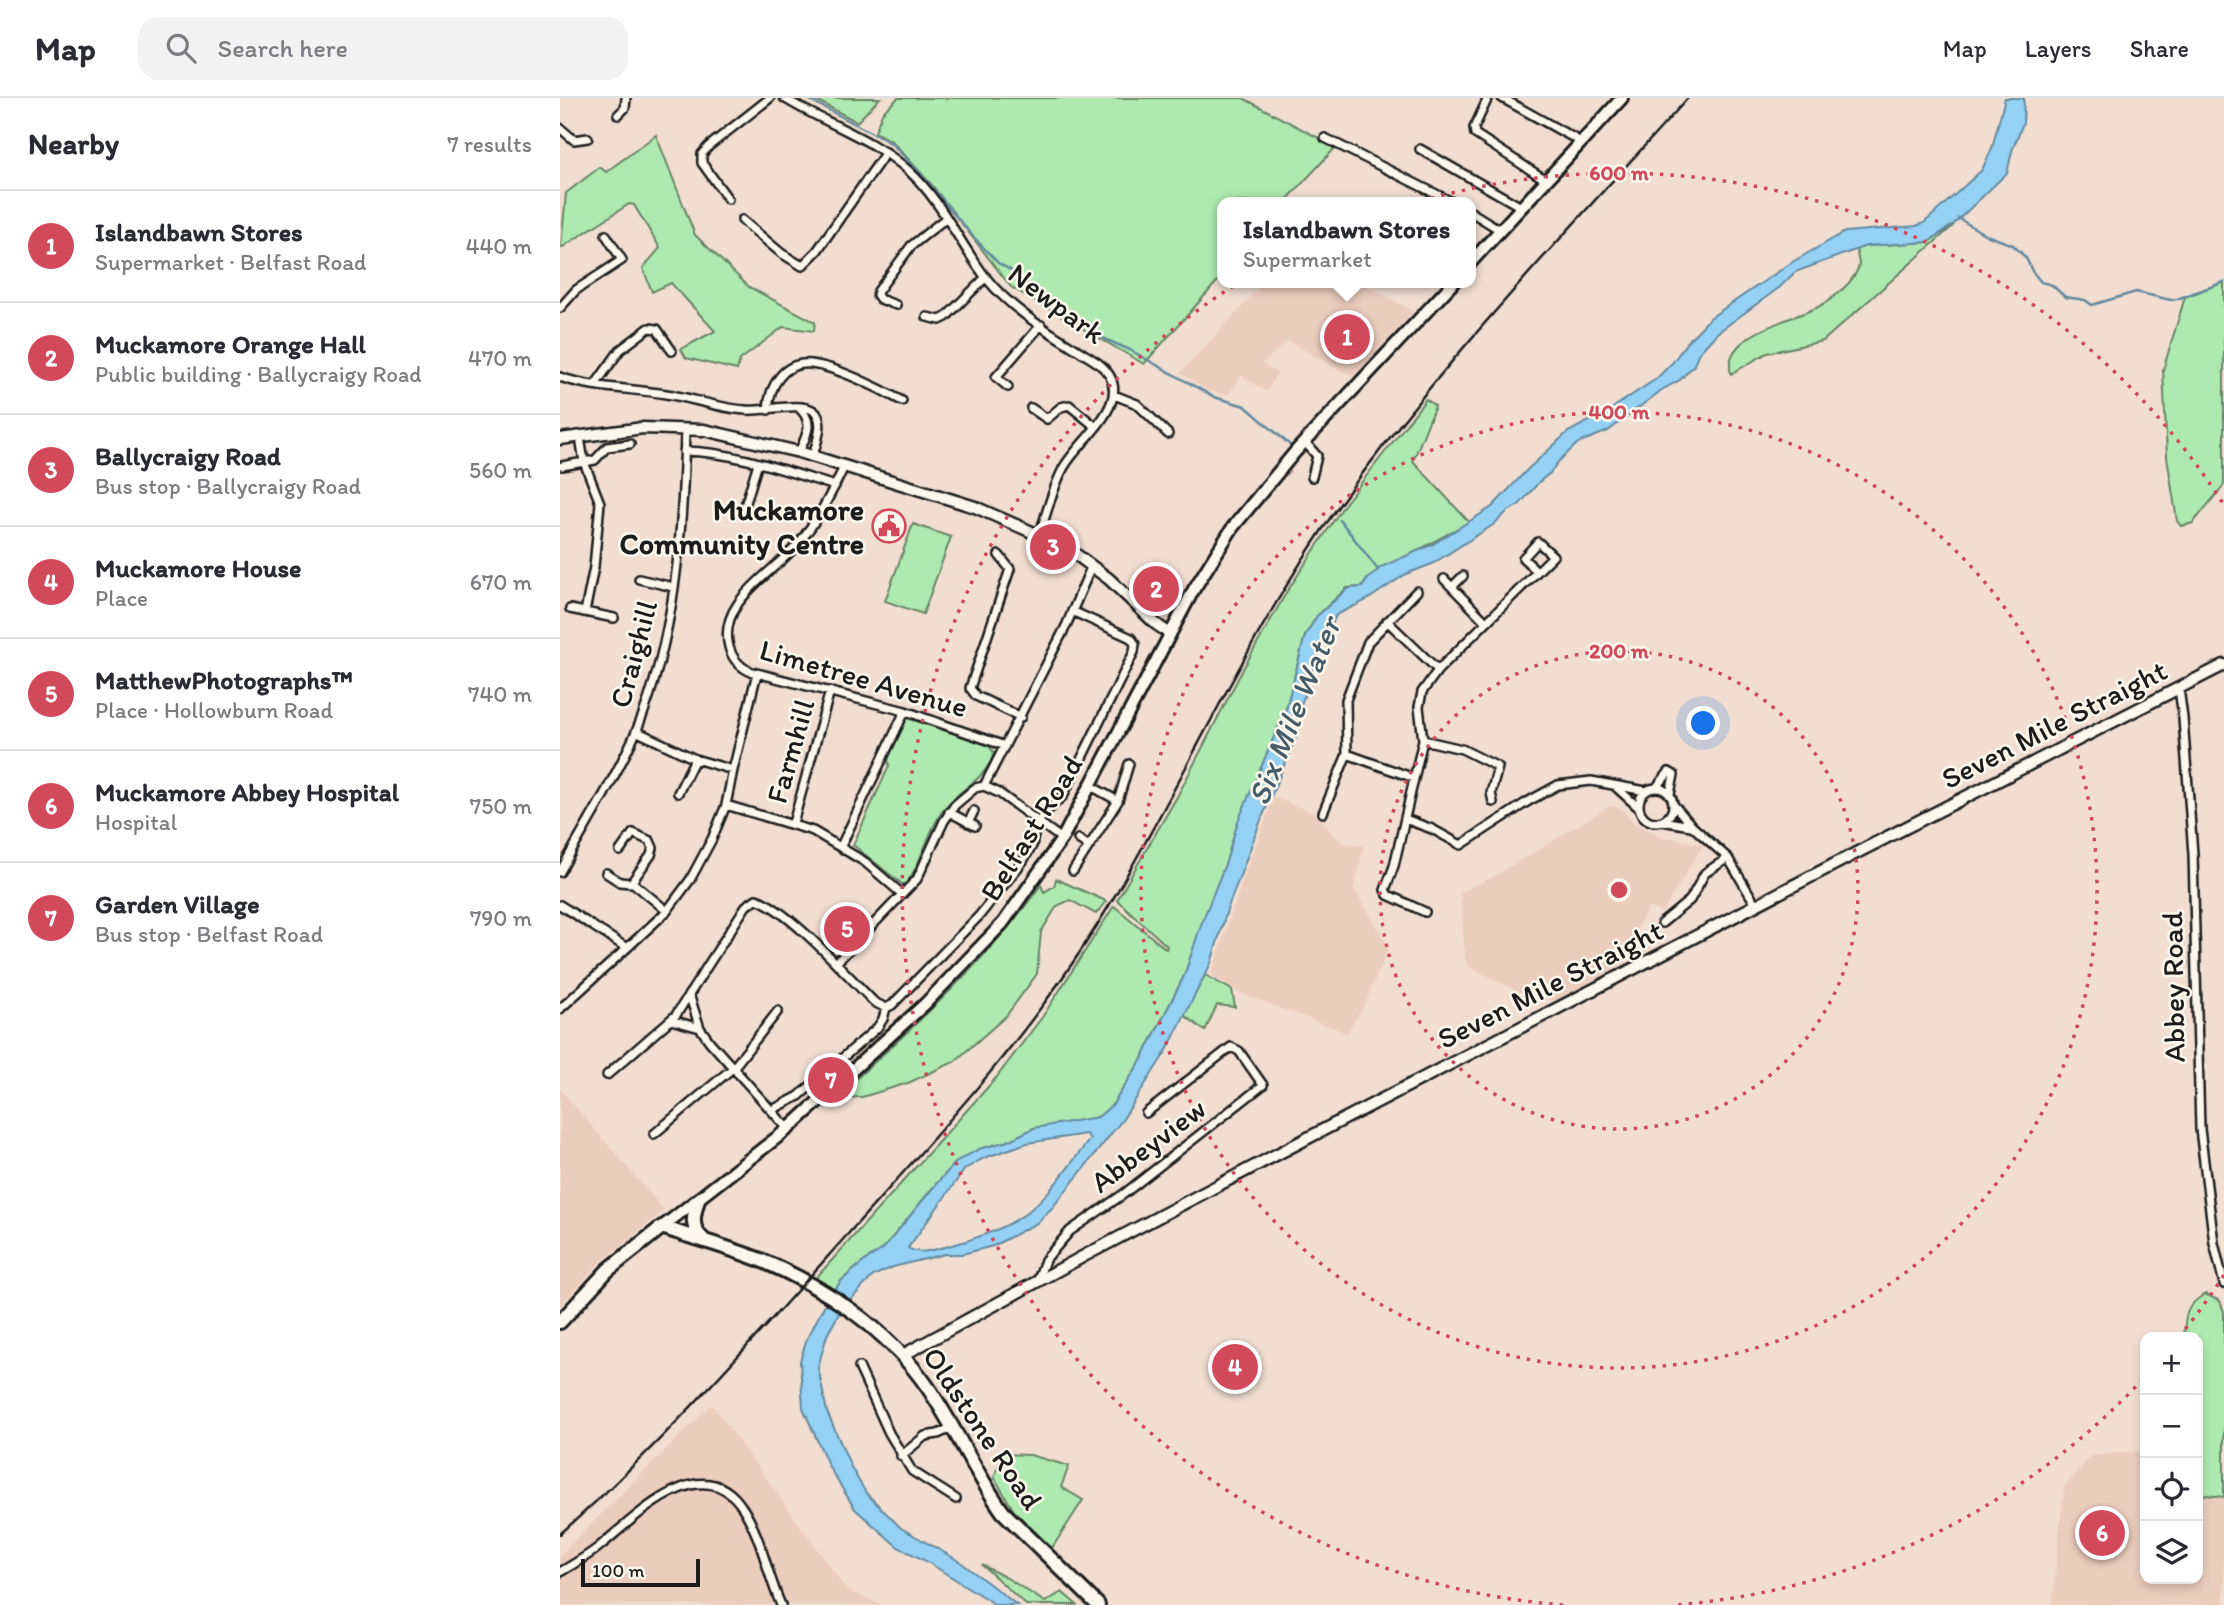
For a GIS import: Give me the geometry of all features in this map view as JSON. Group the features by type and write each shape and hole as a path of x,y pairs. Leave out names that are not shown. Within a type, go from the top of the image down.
{"highway":[{"path":"698,1200 692,1222 698,1235 706,1242"},
{"name":"Oldstone Road","path":"662,1227 757,1259 818,1289 854,1312 903,1355 929,1389 1003,1512 1098,1605"},
{"name":"Belfast Road","path":"560,1322 608,1270 662,1227"}],"main road":[{"path":"1476,256 1622,98"},
{"name":"Belfast Road","path":"662,1227 788,1129 925,1004 1003,923 1062,839 1194,589 1233,527 1305,442 1448,288"},
{"path":"560,439 643,428 728,434 813,456 975,507 1040,533 1066,547 1092,565 1170,634"},
{"name":"Seven Mile Straight","path":"903,1355 1325,1129 2224,665"}],"street":[{"path":"618,115 625,108 626,98"},
{"path":"728,199 702,163 702,154 769,98"},
{"name":"Newpark","path":"784,98 807,113 886,152 919,181 986,277 1010,304 1103,367 1112,380 1114,394"},
{"path":"1488,98 1474,128 1475,134 1546,180"},
{"path":"1502,98 1581,142"},
{"path":"560,128 573,139 588,138"},
{"path":"1325,138 1442,197"},
{"path":"1420,149 1521,208"},
{"path":"742,220 781,253 802,266 817,251 886,152"},
{"path":"1476,215 1500,230"},
{"path":"896,305 878,298 878,291 911,246 946,218"},
{"path":"560,308 576,290 622,260 606,235"},
{"path":"927,317 940,320 946,317 986,277"},
{"path":"1008,387 996,377 1041,325"},
{"path":"594,386 620,350 649,328 657,329 672,351"},
{"path":"768,410 770,391 776,380 791,369 806,364 862,381 902,401"},
{"path":"560,377 594,386 666,394 729,408 811,409 819,418 813,456"},
{"path":"1040,533 1063,468 1109,409 1114,394 1138,404 1168,434"},
{"path":"1031,408 1047,419 1063,406 1069,405 1096,427"},
{"path":"798,407 809,423 799,452"},
{"name":"Craighill","path":"560,872 636,731 660,657 681,524 685,429"},
{"path":"580,437 584,462 600,503 594,567 585,612"},
{"path":"1305,442 1317,456 1312,477"},
{"path":"562,466 595,460 607,447 630,444"},
{"path":"684,451 718,454 758,463 835,486"},
{"path":"744,509 758,463"},
{"name":"Limetree Avenue","path":"844,467 817,518 797,545 746,595 731,616 727,633 730,653 744,668 757,673 905,711 1005,746"},
{"path":"999,555 1010,569 970,688 976,696 1021,717"},
{"path":"984,786 1021,717 1092,565"},
{"path":"1425,912 1385,892 1394,866 1423,740 1419,700 1426,685 1438,670 1537,571"},
{"path":"1452,587 1463,576"},
{"path":"639,579 673,587"},
{"path":"1444,579 1486,622"},
{"path":"1323,813 1347,754 1347,694 1368,642 1418,591"},
{"path":"570,609 614,618"},
{"path":"772,1110 799,1096 877,1028 886,1008 979,916 999,892 1031,849 1038,822 1063,796 1135,648 1135,642 1131,638 1072,611"},
{"path":"1387,621 1438,670"},
{"path":"560,1009 667,911 700,863 726,805 757,673"},
{"name":"Abbey Road","path":"2179,688 2193,854 2200,1129 2214,1243 2224,1284"},
{"name":"Farmhill","path":"793,823 830,691"},
{"path":"841,846 905,711"},
{"path":"636,731 695,759 733,770"},
{"path":"1423,740 1462,749 1498,767 1491,793 1493,802"},
{"path":"1347,754 1414,778"},
{"path":"678,793 695,759"},
{"path":"1073,871 1118,801 1124,786 1121,774 1129,764"},
{"path":"1405,820 1426,826 1455,844 1463,845 1484,828 1550,788 1585,781 1646,791 1656,788 1669,772 1674,775 1670,794 1674,804 1692,826 1728,858 1756,905"},
{"path":"1610,785 1627,795 1651,821 1692,826"},
{"path":"835,963 921,873 949,812 975,788 984,786 996,791 1062,839"},
{"path":"1091,786 1118,801"},
{"path":"1656,788 1670,794"},
{"path":"1640,811 1640,800 1646,791"},
{"path":"1661,821 1670,815 1674,804"},
{"path":"726,805 793,823 841,846 872,866 902,894"},
{"path":"949,812 972,824 974,811"},
{"path":"606,873 625,883 632,882 651,855 653,845 641,836 633,834 620,851"},
{"path":"1077,839 1089,846"},
{"path":"1662,923 1690,900 1705,873 1728,858"},
{"path":"632,882 667,911"},
{"path":"607,1075 671,1020 746,906 756,899 787,919 874,1002 886,1008"},
{"path":"560,905 627,948"},
{"path":"689,994 700,1027 788,1129"},
{"path":"654,1134 734,1067 778,1011"},
{"path":"671,1020 700,1027"},
{"name":"Abbeyview","path":"1037,1282 1045,1260 1070,1231 1125,1193 1263,1085 1240,1051 1234,1047 1226,1049 1146,1113"},
{"path":"859,1367 901,1456 912,1471 956,1499"},
{"path":"901,1456 925,1436 953,1427"},
{"path":"560,1572 596,1549 657,1500 682,1486 706,1485 730,1494 743,1508 759,1542 781,1605"}],"shaded area":[{"path":"1259,288 1370,288 1413,311 1355,378 1288,341 1262,364 1277,373 1267,392 1241,376 1228,395 1208,391 1180,373"},
{"path":"1274,797 1314,813 1342,843 1364,846 1354,889 1389,946 1365,1004 1347,1033 1239,993 1211,975 1245,872"},
{"path":"1610,806 1620,808 1636,824 1661,836 1703,845 1662,913 1648,907 1633,937 1651,948 1557,1000 1533,999 1466,965 1460,893 1496,875"},
{"path":"560,1089 664,1210 600,1263 560,1306"},
{"path":"712,1404 847,1590 881,1605 560,1605 560,1555"},
{"path":"2224,1448 2224,1605 2052,1605 2064,1487 2091,1456 2140,1451 2140,1584 2203,1584 2203,1449"}],"green space":[{"path":"812,98 880,98 857,122"},
{"path":"898,98 1243,98 1336,147 1290,197 1217,197 1217,282 1144,364 1011,287 931,184 893,142 875,132 882,113"},
{"path":"656,135 695,235 749,287 815,322 814,331 783,327 740,360 737,370 686,358 681,349 715,331 671,283 652,292 643,268 660,248 634,205 629,204 561,248 566,193 600,167 606,172"},
{"path":"1954,225 1823,341 1767,353 1731,374 1731,360 1736,348 1747,339 1761,330 1818,307 1848,284 1858,268 1856,249 1928,242"},
{"path":"2224,282 2224,485 2193,523 2181,526 2177,521 2167,457 2163,370 2185,297"},
{"path":"1426,399 1435,406 1413,461 1469,522 1368,578 1362,587 1347,588 1317,616 1305,636 1286,709 1237,825 1184,976 1142,1059 1113,1104 1104,1114 1090,1120 1034,1128 988,1147 936,1184 882,1250 857,1267 835,1290 815,1279 996,1078 1043,1016 1114,906 1166,949 1167,946 1117,900 1178,795 1286,593 1344,505"},
{"path":"913,524 951,537 923,614 885,601"},
{"path":"907,718 988,745 994,753 985,771 943,810 912,875 906,884 902,884 853,845 889,766 888,759"},
{"path":"1056,879 1106,901 1096,914 1070,900 1057,906 1041,932 1037,974 1006,1016 954,1062 908,1083 862,1097 835,1098 970,970 1019,915 1041,885 1044,892 1054,886"},
{"path":"1205,975 1232,990 1235,1007 1217,1005 1205,1031 1184,1015"},
{"path":"2205,1294 2220,1301 2224,1312 2224,1497 2203,1495 2203,1332 2184,1332 2187,1312 2193,1303"},
{"path":"1003,1454 1030,1455 1069,1466 1061,1487 1083,1500 1052,1548 1014,1511 994,1477"},
{"path":"982,1565 1045,1602 1062,1592 1077,1605 1026,1605"}],"water":[{"name":"Six Mile Water","path":"2005,98 2024,98 2023,123 2007,173 1954,224 1928,242 1866,246 1795,272 1780,287 1717,333 1680,380 1663,389 1608,431 1578,443 1520,504 1493,525 1432,564 1406,574 1367,600 1336,615 1316,660 1301,705 1296,737 1227,910 1211,963 1167,1050 1123,1119 1037,1223 993,1246 893,1267 873,1276 841,1310 827,1335 818,1367 827,1412 852,1469 866,1493 901,1528 959,1561 1017,1605 996,1605 926,1561 898,1547 855,1509 829,1467 803,1408 800,1361 806,1341 826,1302 842,1280 883,1249 957,1161 979,1149 1008,1141 1034,1128 1098,1117 1113,1104 1142,1059 1184,976 1226,862 1238,821 1286,709 1305,636 1317,616 1345,591 1362,587 1381,567 1433,544 1492,507 1568,432 1605,413 1656,379 1710,318 1794,261 1845,232 1924,223 1982,170 1992,148","holes":["1086,1134 1090,1139 1043,1197 1025,1214 1007,1225 945,1247 922,1252 908,1248 965,1169 984,1158 1027,1143"]}],"waterway":[{"path":"806,98 891,143 998,263 1014,272 1043,299 1107,340 1214,397 1245,406 1290,445"},
{"path":"1958,218 1986,235 2013,245 2026,258 2041,282 2052,285 2065,297 2085,300 2092,305 2136,292 2177,299 2224,282"},
{"path":"1340,520 1378,570"}],"railway":[{"path":"560,1534 636,1463 708,1389 913,1161 1010,1048 1069,969 1096,927 1274,607 1340,504 1464,347 1688,98"}],"place":[{"name":"Islandbawn Stores","path":"1347,337"},
{"name":"Muckamore Community Centre","path":"889,526"},
{"name":"Ballycraigy Road","path":"1053,547"},
{"name":"Muckamore Orange Hall","path":"1156,589"},
{"name":"MatthewPhotographs™","path":"847,929"},
{"name":"Garden Village","path":"831,1080"},
{"name":"Muckamore House","path":"1235,1367"},
{"name":"Muckamore Abbey Hospital","path":"2102,1533"}]}
